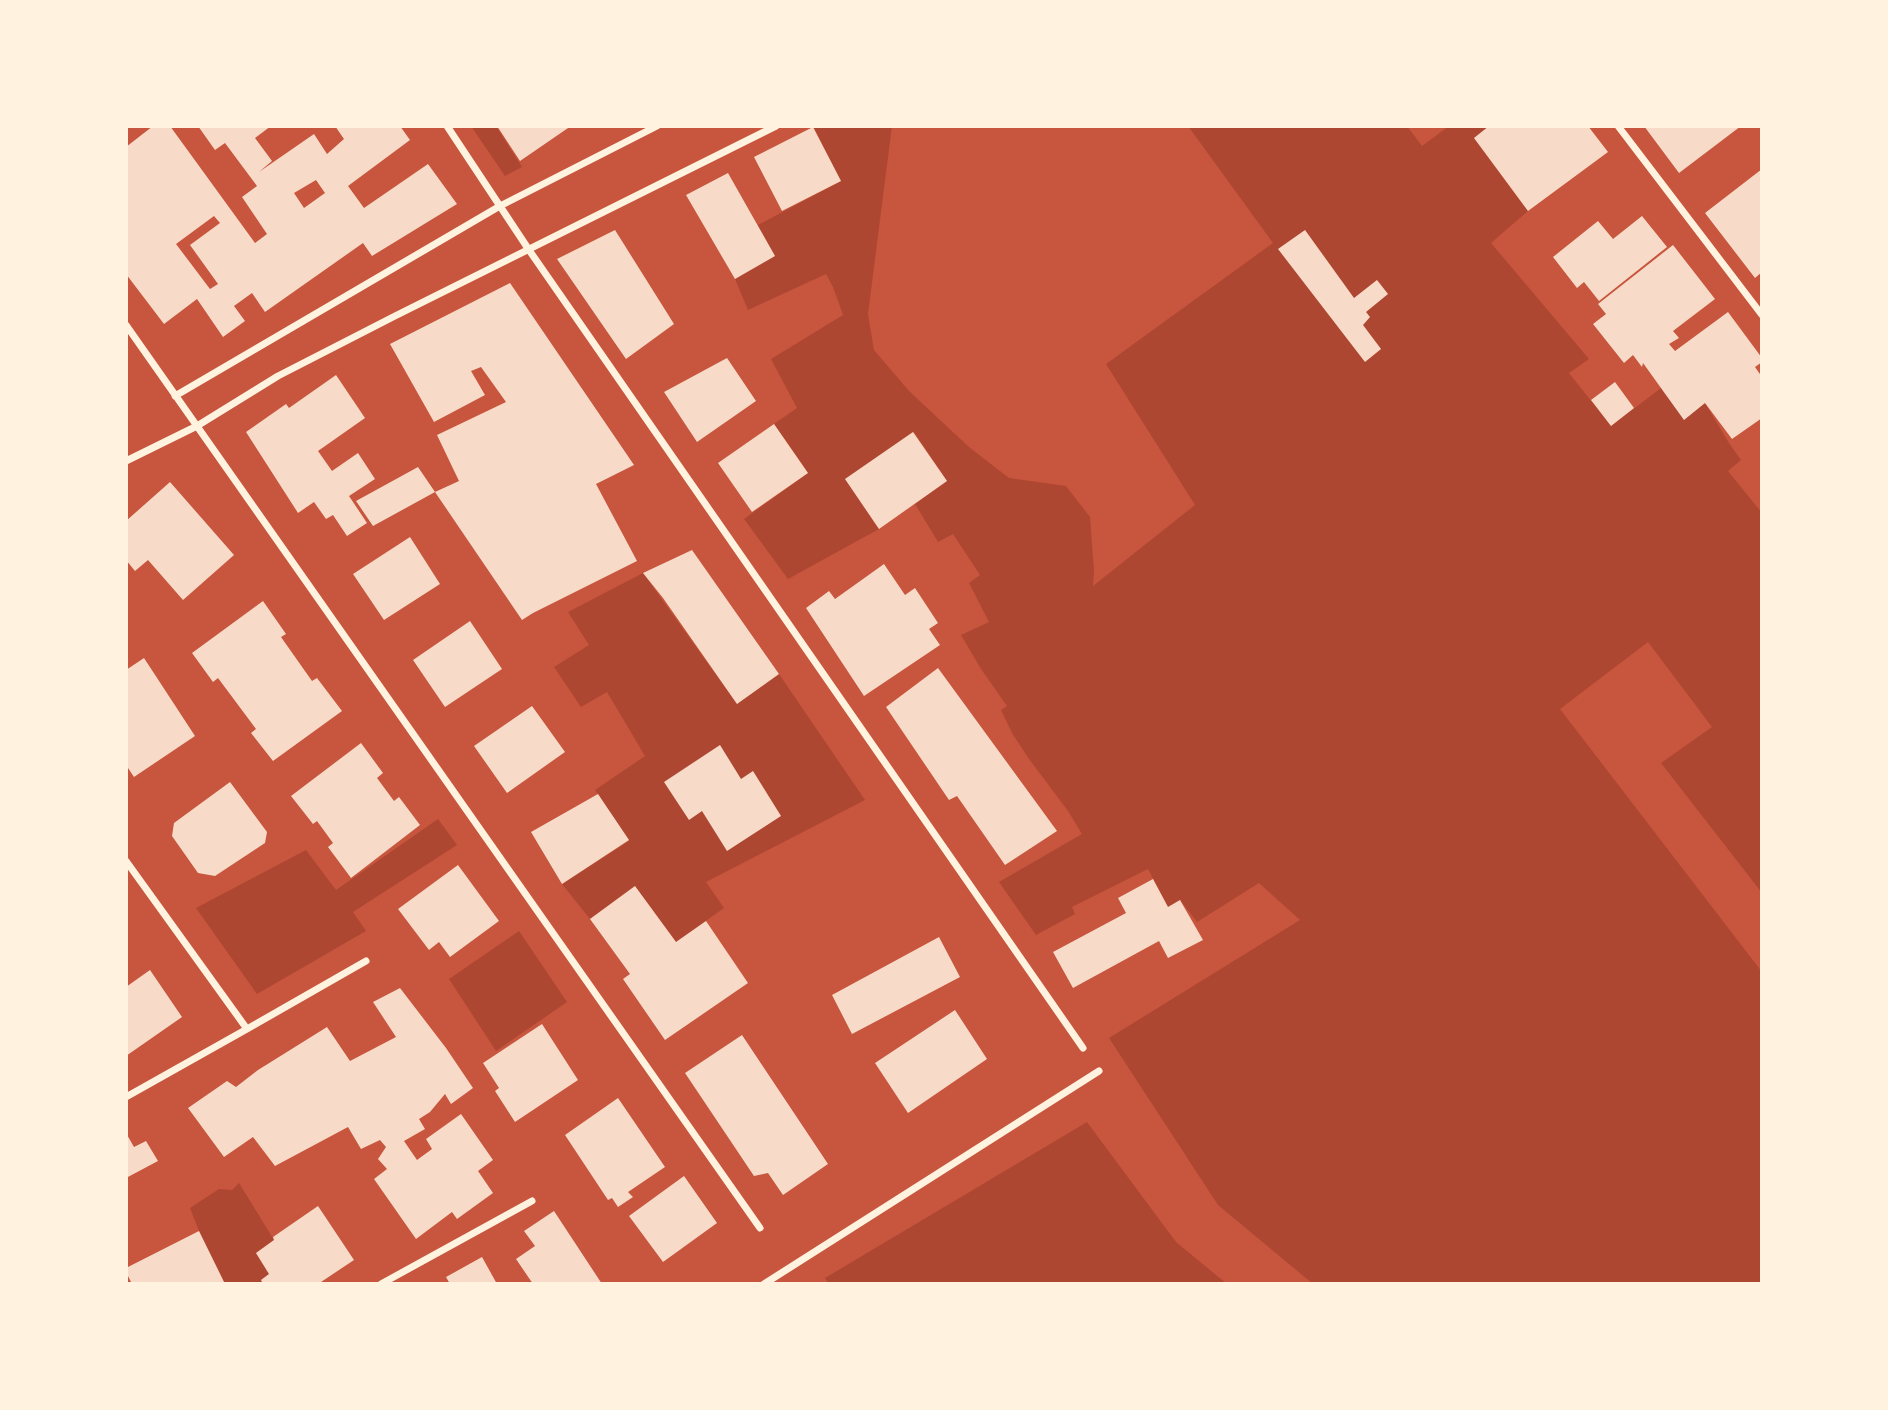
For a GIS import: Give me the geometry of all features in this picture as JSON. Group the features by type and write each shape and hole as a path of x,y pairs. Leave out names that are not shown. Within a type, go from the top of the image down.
{"street":[{"path":"447,126 529,250 1083,1048"},
{"path":"174,396 500,206 657,126"},
{"path":"126,461 197,426 278,376 776,126"},
{"path":"1618,126 1762,315"},
{"path":"126,325 760,1228"},
{"path":"126,862 247,1029"},
{"path":"126,1097 366,961"},
{"path":"764,1284 1099,1071"},
{"path":"381,1284 532,1201"}],"shaded area":[{"path":"471,126 496,126 522,167 505,176"},
{"path":"813,126 892,126 868,314 874,350 909,391 969,447 1009,478 1066,486 1090,517 1093,586 1195,505 1106,364 1273,243 1188,126 1407,126 1422,146 1449,126 1489,126 1474,138 1528,211 1491,243 1589,359 1569,373 1611,426 1661,388 1684,419 1705,403 1741,460 1728,471 1762,513 1762,893 1661,763 1712,727 1648,642 1560,709 1762,972 1762,1284 1313,1284 1218,1205 1109,1038 1300,920 1259,883 1197,922 1180,900 1168,907 1148,869 1072,907 1075,914 1036,935 999,882 1082,834 1012,733 1001,710 1007,706 961,635 989,622 969,583 980,575 953,534 938,542 915,504 947,481 914,432 845,479 879,529 788,579 744,519 808,473 774,424 797,408 771,359 843,315 826,274 748,310 735,279 775,256 758,225 841,181"},
{"path":"643,573 737,704 779,674 865,800 706,882 724,908 676,942 635,886 590,919 562,884 629,841 595,790 645,756 607,692 581,707 554,667 589,645 568,612"},
{"path":"438,819 457,845 353,912 366,931 257,994 196,908 306,850 336,890"},
{"path":"519,931 567,1002 496,1051 449,979"},
{"path":"1087,1122 1176,1242 1227,1284 829,1284 825,1278"},
{"path":"239,1183 274,1240 256,1253 269,1274 261,1280 263,1284 225,1284 190,1208 219,1189 232,1190"}],"building":[{"path":"153,126 170,126 255,243 267,234 242,197 257,186 225,143 215,150 198,126 271,126 255,138 272,161 259,172 314,134 327,154 344,139 335,126 400,126 410,140 348,186 364,208 428,164 457,204 372,256 363,243 265,312 252,293 234,306 245,321 223,337 197,299 164,324 126,274 126,147","holes":["316,180 325,193 304,208 294,193","214,216 220,223 190,245 218,284 210,289 176,244"]},
{"path":"497,126 571,126 520,161"},
{"path":"1489,126 1588,126 1608,152 1528,211 1474,138"},
{"path":"1644,126 1741,126 1679,173"},
{"path":"813,127 841,181 782,211 754,157"},
{"path":"1762,169 1762,272 1755,278 1705,213"},
{"path":"728,173 775,256 735,279 686,195"},
{"path":"1642,216 1667,247 1599,301 1584,282 1577,288 1553,257 1598,221 1613,239"},
{"path":"615,230 674,324 626,359 557,259"},
{"path":"1305,230 1354,298 1377,280 1388,294 1366,312 1370,317 1363,325 1381,349 1365,362 1278,249"},
{"path":"1673,245 1715,299 1673,331 1679,338 1669,344 1675,351 1728,312 1762,358 1762,362 1755,367 1762,377 1762,418 1732,439 1705,403 1684,420 1643,363 1642,367 1633,355 1624,363 1593,324 1606,314 1598,304"},
{"path":"510,283 634,465 596,484 637,561 522,620 435,492 459,481 437,435 506,402 481,367 471,371 485,395 434,422 390,344"},
{"path":"727,358 756,401 697,442 664,392"},
{"path":"336,375 365,418 318,451 332,471 358,453 375,479 349,496 367,523 347,536 333,515 326,519 314,502 298,513 246,432 286,404 289,408"},
{"path":"1615,382 1634,408 1611,426 1591,400"},
{"path":"774,424 808,473 752,512 718,463"},
{"path":"913,432 947,481 879,529 845,479"},
{"path":"418,467 435,492 373,526 356,501"},
{"path":"170,482 234,555 183,600 148,560 135,571 126,560 126,521"},
{"path":"410,537 440,584 384,620 353,574"},
{"path":"692,550 779,674 737,704 643,573"},
{"path":"884,564 905,595 915,588 938,623 929,629 940,645 864,696 806,608 829,591 835,599"},
{"path":"263,601 286,634 281,637 312,681 317,678 342,711 273,761 251,733 256,729 218,678 213,682 192,653"},
{"path":"470,621 502,669 445,707 413,660"},
{"path":"144,658 195,736 134,777 126,765 126,670"},
{"path":"938,668 1057,831 1005,865 957,796 949,800 886,707"},
{"path":"532,706 565,752 507,793 474,746"},
{"path":"361,743 383,773 377,778 394,801 399,797 420,825 351,878 328,847 333,843 317,821 313,824 291,796"},
{"path":"720,745 741,779 753,771 781,816 727,851 702,811 689,820 664,782"},
{"path":"230,782 267,832 265,843 215,876 198,873 172,836 174,823"},
{"path":"598,794 629,840 562,884 531,832"},
{"path":"458,865 499,921 450,957 439,942 429,950 398,909"},
{"path":"1153,879 1168,907 1180,900 1203,940 1168,958 1159,941 1073,988 1053,952 1126,913 1118,898"},
{"path":"635,886 676,942 706,921 748,983 665,1040 623,979 630,974 590,919"},
{"path":"939,937 960,977 852,1034 832,995"},
{"path":"150,970 182,1017 126,1056 126,987"},
{"path":"400,988 473,1088 451,1104 445,1094 430,1112 419,1119 425,1129 404,1141 417,1160 432,1149 426,1139 461,1114 493,1160 478,1171 493,1193 457,1219 452,1212 416,1239 374,1179 387,1169 378,1159 386,1147 380,1140 361,1149 348,1127 275,1166 253,1137 224,1157 188,1108 227,1081 236,1087 327,1027 350,1061 396,1037 373,1002"},
{"path":"955,1010 987,1059 908,1113 875,1063"},
{"path":"542,1024 578,1080 515,1122 495,1091 499,1088 483,1063"},
{"path":"742,1035 828,1164 783,1195 768,1173 754,1176 685,1073"},
{"path":"618,1098 665,1167 628,1192 633,1197 618,1207 612,1198 608,1200 565,1135"},
{"path":"126,1133 134,1147 146,1141 158,1161 126,1178"},
{"path":"684,1176 717,1223 663,1262 629,1216"},
{"path":"318,1206 354,1260 318,1284 263,1284 261,1280 269,1274 256,1253 274,1240 273,1237"},
{"path":"554,1211 602,1284 533,1284 516,1259 535,1246 524,1231"},
{"path":"199,1231 225,1284 132,1284 126,1268"},
{"path":"482,1257 497,1284 450,1284 446,1277"}]}
